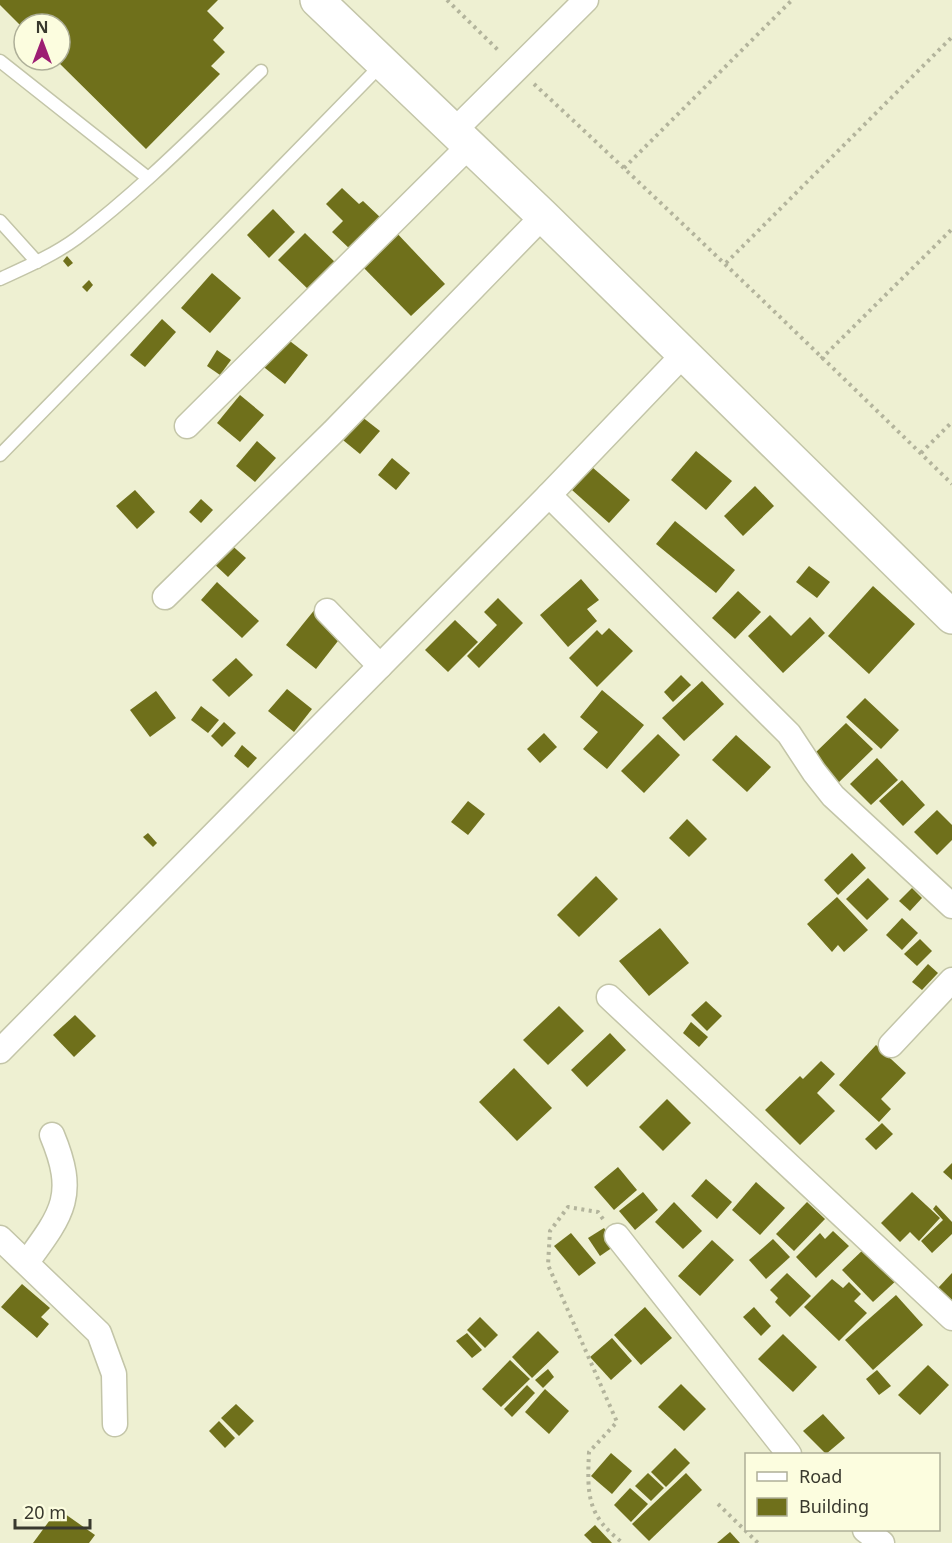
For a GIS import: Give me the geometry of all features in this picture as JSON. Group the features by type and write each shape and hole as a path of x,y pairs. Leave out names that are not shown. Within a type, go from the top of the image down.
{"street":[{"path":"316,0 462,137 952,617"},
{"path":"187,426 462,137 517,68 585,0"},
{"path":"165,597 333,432 543,216"},
{"path":"0,1051 549,495 683,354"},
{"path":"549,495 789,734 833,796 952,906"},
{"path":"327,611 380,666"},
{"path":"891,1045 952,980"},
{"path":"609,997 916,1281 952,1318"},
{"path":"27,1262 57,1221 66,1193 64,1163 52,1135"},
{"path":"617,1236 787,1453"},
{"path":"0,1238 99,1333 114,1374 115,1424"},
{"path":"866,1531 882,1543"}],"lane":[{"path":"0,61 148,178"},
{"path":"0,454 383,63"},
{"path":"0,279 37,262 76,239 148,178 261,71"},
{"path":"0,221 37,262"}],"path":[{"path":"447,0 726,263 821,359 952,483"},
{"path":"624,168 792,0"},
{"path":"726,263 952,37"},
{"path":"821,359 952,229"},
{"path":"921,453 952,422"},
{"path":"617,1236 598,1212 568,1207 550,1231 548,1265 617,1422 589,1452 587,1482 594,1510 603,1527 623,1543"},
{"path":"718,1504 745,1530"},
{"path":"746,1531 758,1543"}],"building":[{"path":"0,0 218,0 207,11 224,28 213,40 225,52 211,66 220,74 146,149 68,72 72,72 72,12 12,12 12,17 0,5"},
{"path":"342,188 359,204 363,201 382,219 351,250 332,232 343,221 326,204"},
{"path":"273,209 295,232 269,258 247,235"},
{"path":"393,229 445,284 411,316 359,263"},
{"path":"305,233 339,266 312,293 278,260"},
{"path":"67,256 73,263 68,267 63,261"},
{"path":"212,273 241,298 210,333 181,308"},
{"path":"89,280 93,285 87,292 82,287"},
{"path":"162,319 176,332 145,367 130,355"},
{"path":"282,335 308,355 285,384 260,364"},
{"path":"217,350 231,360 220,375 207,366"},
{"path":"240,395 264,415 240,442 217,423"},
{"path":"357,413 380,431 360,454 338,436"},
{"path":"257,441 276,458 255,482 236,466"},
{"path":"696,451 732,481 706,510 671,480"},
{"path":"392,458 410,473 396,490 378,475"},
{"path":"592,467 630,500 609,523 572,490"},
{"path":"755,486 774,506 743,536 724,516"},
{"path":"135,490 155,512 137,529 116,506"},
{"path":"201,499 213,510 201,523 189,512"},
{"path":"675,521 735,570 716,593 656,544"},
{"path":"228,542 246,558 228,577 211,561"},
{"path":"809,566 830,582 817,598 796,582"},
{"path":"581,579 599,600 587,609 597,621 568,647 540,615"},
{"path":"217,582 259,621 242,638 201,600"},
{"path":"873,586 915,624 869,674 828,636"},
{"path":"738,591 761,612 735,639 712,618"},
{"path":"498,598 523,623 479,668 467,656 497,625 484,612"},
{"path":"316,608 345,632 316,669 286,645"},
{"path":"770,615 791,636 810,617 825,633 783,673 748,636"},
{"path":"455,620 478,642 448,672 425,650"},
{"path":"609,628 633,651 597,687 569,658 597,630 602,635"},
{"path":"236,658 253,675 229,697 212,680"},
{"path":"681,675 691,685 673,702 664,692"},
{"path":"702,681 724,704 684,741 662,718"},
{"path":"287,689 312,709 294,732 268,711"},
{"path":"602,690 644,725 607,769 583,749 598,732 580,717"},
{"path":"156,691 176,718 150,737 130,710"},
{"path":"865,698 899,730 881,749 846,717"},
{"path":"201,706 219,720 208,733 191,720"},
{"path":"224,722 236,733 222,747 211,736"},
{"path":"846,723 873,749 835,786 819,769 824,764 814,754"},
{"path":"544,733 557,747 540,763 527,749"},
{"path":"658,734 680,755 644,793 621,771"},
{"path":"736,735 771,767 747,792 712,760"},
{"path":"242,745 257,758 248,768 234,756"},
{"path":"877,758 898,780 871,805 850,784"},
{"path":"902,780 925,805 903,826 879,801"},
{"path":"468,801 485,814 468,835 451,822"},
{"path":"937,810 952,825 952,840 937,855 914,832"},
{"path":"687,819 707,839 689,857 669,838"},
{"path":"148,833 157,843 153,847 143,837"},
{"path":"852,853 866,868 838,895 824,880"},
{"path":"596,876 618,899 579,937 557,915"},
{"path":"868,878 889,899 867,920 846,899"},
{"path":"912,888 922,898 910,911 899,901"},
{"path":"837,897 868,930 844,952 838,945 832,952 807,924"},
{"path":"902,918 918,933 902,950 886,935"},
{"path":"660,928 689,963 649,996 619,961"},
{"path":"920,939 932,951 917,966 904,954"},
{"path":"928,964 938,973 922,990 912,982"},
{"path":"706,1001 722,1016 707,1031 691,1015"},
{"path":"559,1006 584,1031 548,1065 523,1040"},
{"path":"75,1015 96,1036 74,1057 53,1035"},
{"path":"691,1022 708,1037 699,1047 683,1033"},
{"path":"610,1033 626,1050 587,1087 571,1070"},
{"path":"876,1045 906,1073 881,1099 891,1109 879,1122 839,1085"},
{"path":"821,1061 835,1074 817,1093 835,1111 800,1145 765,1110 800,1076 803,1079"},
{"path":"514,1068 552,1108 517,1141 479,1102"},
{"path":"667,1099 691,1123 663,1151 639,1127"},
{"path":"882,1123 893,1134 876,1150 865,1139"},
{"path":"952,1163 952,1180 943,1172"},
{"path":"618,1167 637,1190 614,1210 594,1187"},
{"path":"706,1179 732,1202 717,1219 691,1196"},
{"path":"756,1182 785,1208 760,1235 732,1210"},
{"path":"643,1192 658,1210 635,1230 619,1211"},
{"path":"912,1192 940,1218 919,1241 910,1232 900,1242 881,1223"},
{"path":"674,1202 702,1231 683,1249 655,1222"},
{"path":"807,1202 825,1219 794,1251 776,1234"},
{"path":"936,1205 952,1222 952,1234 932,1253 921,1241 943,1220 933,1209"},
{"path":"604,1228 616,1245 600,1256 588,1238"},
{"path":"833,1231 849,1246 816,1278 796,1257 820,1233 825,1239"},
{"path":"571,1233 596,1263 579,1276 554,1246"},
{"path":"773,1239 790,1257 766,1279 749,1260"},
{"path":"712,1240 734,1260 700,1296 678,1276"},
{"path":"867,1246 898,1279 873,1302 842,1270"},
{"path":"787,1273 811,1296 790,1317 775,1302 778,1298 770,1290"},
{"path":"952,1273 952,1302 938,1288"},
{"path":"832,1279 843,1288 849,1282 861,1294 854,1301 867,1313 839,1341 804,1307"},
{"path":"22,1284 50,1308 41,1317 49,1324 37,1338 1,1307"},
{"path":"896,1295 923,1325 873,1370 845,1340"},
{"path":"645,1307 672,1338 641,1365 614,1335"},
{"path":"754,1307 771,1326 761,1336 743,1317"},
{"path":"480,1317 498,1335 485,1348 467,1330"},
{"path":"538,1331 559,1352 532,1378 512,1357"},
{"path":"467,1333 482,1350 472,1358 456,1341"},
{"path":"783,1334 817,1367 793,1392 758,1359"},
{"path":"612,1338 632,1361 611,1380 590,1357"},
{"path":"510,1360 530,1379 501,1407 482,1389"},
{"path":"928,1365 949,1385 920,1415 898,1395"},
{"path":"548,1369 554,1377 543,1388 535,1380"},
{"path":"877,1370 891,1386 879,1395 866,1379"},
{"path":"681,1384 706,1409 684,1431 658,1407"},
{"path":"527,1385 535,1393 512,1417 504,1409"},
{"path":"545,1389 569,1411 549,1434 525,1412"},
{"path":"236,1404 254,1421 239,1436 221,1418"},
{"path":"823,1414 845,1438 825,1453 803,1431"},
{"path":"219,1421 235,1438 225,1448 209,1431"},
{"path":"675,1448 690,1463 666,1487 651,1472"},
{"path":"611,1453 632,1471 612,1494 591,1476"},
{"path":"648,1473 664,1488 651,1501 635,1486"},
{"path":"686,1473 702,1490 649,1541 632,1524"},
{"path":"630,1488 648,1504 631,1522 614,1505"},
{"path":"58,1509 95,1535 89,1543 33,1543"},
{"path":"595,1525 612,1543 592,1543 584,1535"},
{"path":"730,1532 740,1543 717,1543"}]}
